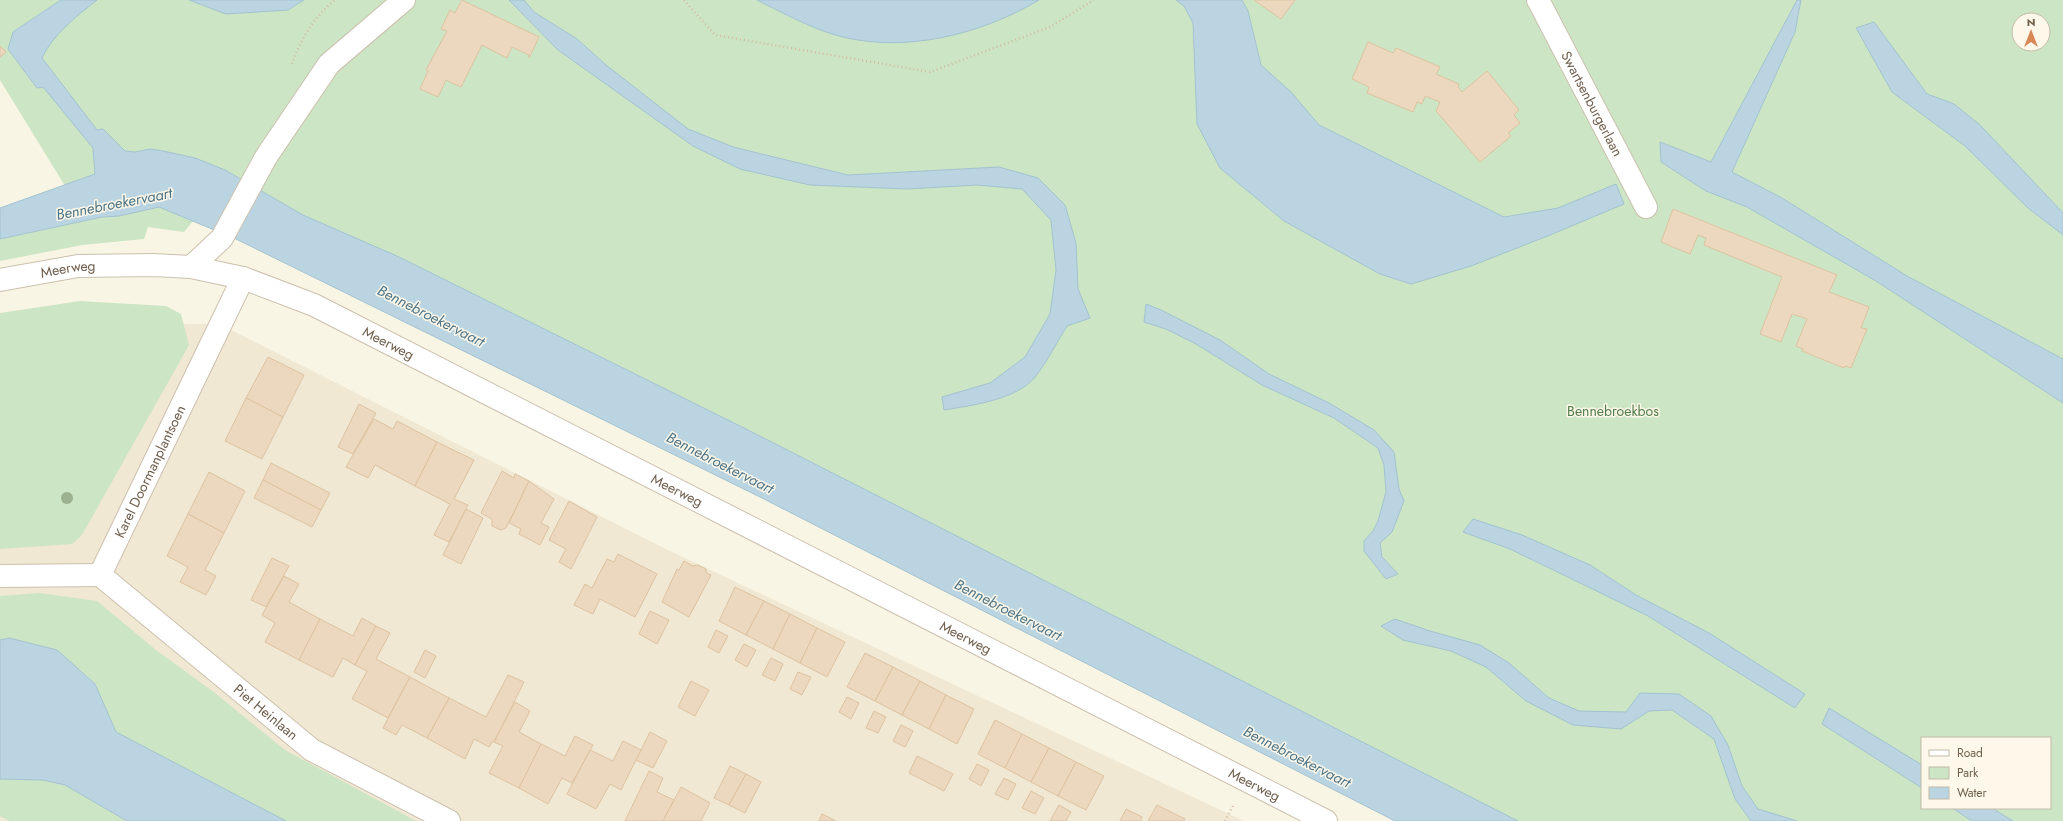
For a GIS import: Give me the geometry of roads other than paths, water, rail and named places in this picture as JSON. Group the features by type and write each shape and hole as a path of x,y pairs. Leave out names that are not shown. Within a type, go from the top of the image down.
{"street":[{"path":"191,267 222,238 266,157 329,64 404,0"},
{"name":"Swartsenburgerlaan","path":"1538,0 1646,207"},
{"name":"Meerweg","path":"0,280 78,266 153,265 191,267 243,278 314,305 1326,821"},
{"name":"Karel Doormanplantsoen","path":"100,575 243,278"},
{"path":"0,576 100,575"},
{"name":"Piet Heinlaan","path":"100,575 312,750 449,821"}],"water":[{"name":"Bennebroekervaart","path":"61,0 97,0 59,33 52,41 42,58 97,130 103,129 125,151 135,152 150,149 163,151 195,158 225,170 303,215 399,257 740,426 1518,821 1395,821 760,497 236,239 159,207 119,216 102,217 0,239 0,208 95,174 93,148 43,87 37,88 8,49 13,32"},
{"path":"189,0 304,0 288,10 226,14"},
{"path":"509,0 524,0 534,12 577,39 606,65 688,129 733,147 848,175 999,167 1038,178 1065,205 1076,243 1078,289 1090,318 1067,326 1036,376 1018,391 994,400 944,410 942,397 990,383 1025,357 1050,314 1056,270 1051,220 1022,189 977,185 907,189 810,185 740,169 693,146 558,50"},
{"path":"757,0 1039,0 997,21 975,29 928,40 881,42 845,38 832,34 806,24"},
{"path":"1176,0 1242,0 1248,11 1261,65 1291,92 1319,125 1504,217 1558,208 1616,184 1624,204 1471,266 1411,284 1380,274 1284,221 1220,168 1197,124 1193,23 1184,6"},
{"path":"1797,0 1801,0 1795,32 1732,172 1782,198 1907,276 2063,359 2063,403 1876,281 1747,207 1706,191 1661,162 1660,142 1711,162"},
{"path":"1874,22 1927,94 1954,104 1980,125 2063,213 2063,235 2028,208 1965,146 1892,92 1856,28"},
{"path":"1146,304 1220,340 1269,374 1329,403 1374,430 1394,452 1399,489 1404,501 1392,532 1380,543 1382,557 1398,574 1386,579 1364,551 1364,541 1373,531 1378,521 1386,492 1384,465 1378,448 1334,418 1262,385 1196,344 1166,329 1144,322"},
{"path":"1473,519 1522,535 1590,565 1636,595 1709,633 1805,694 1795,708 1648,616 1510,549 1463,532"},
{"path":"1395,619 1430,631 1480,645 1509,663 1549,698 1579,711 1626,712 1640,693 1679,694 1711,716 1728,745 1742,786 1758,809 1797,821 1751,821 1735,799 1714,739 1672,710 1649,711 1621,729 1573,725 1526,701 1486,667 1451,651 1403,640 1381,626"},
{"path":"9,638 57,650 95,684 116,732 286,821 127,821 65,785 43,780 0,779 0,640"},
{"path":"1829,708 1921,764 1921,787 1822,724"},
{"path":"1954,809 1994,809 2013,821 1972,821"}],"park label":[{"name":"Bennebroekbos","path":"1613,411"}]}
